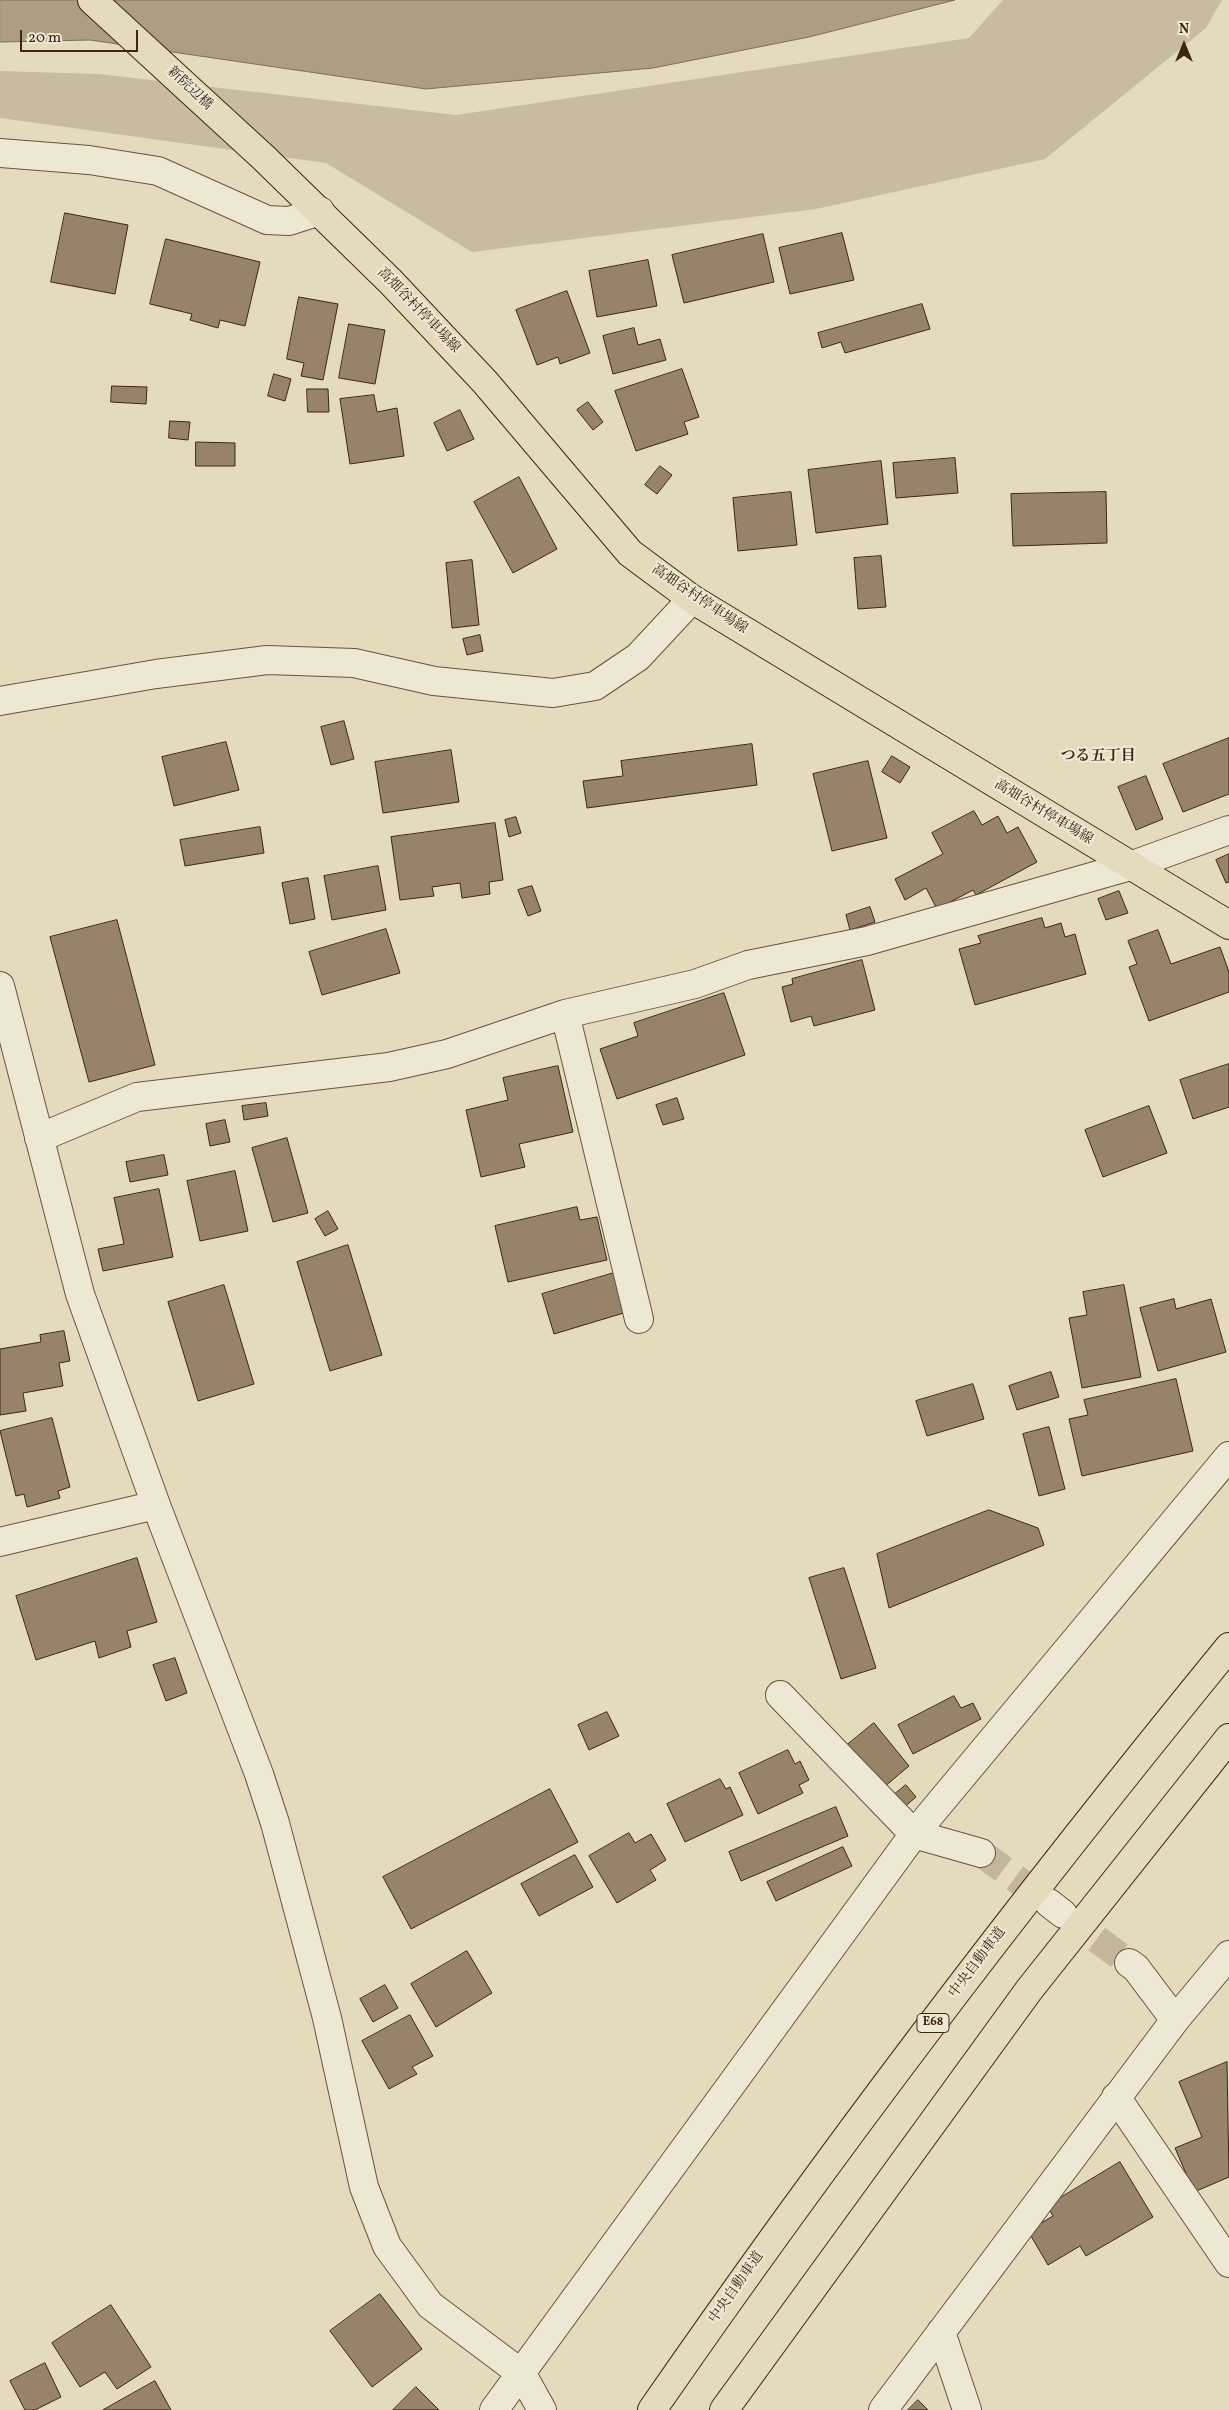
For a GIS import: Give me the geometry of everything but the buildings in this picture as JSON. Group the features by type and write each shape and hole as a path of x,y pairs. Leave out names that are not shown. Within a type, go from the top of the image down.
{"main road":[{"name":"新院辺橋","path":"92,0 264,158"},
{"name":"高畑谷村停車場線","path":"264,158 391,282 485,382 630,552 692,599 1229,925"},
{"path":"1107,1796 1229,1633"},
{"name":"中央自動車道","path":"652,2410 741,2280 982,1957 1107,1796 1229,1647"},
{"path":"724,2410 1028,1990 1229,1738"}],"street":[{"path":"0,153 80,160 158,171 267,220 289,221 320,211"},
{"path":"0,701 156,674 267,660 354,663 434,681 552,693 595,686 638,657 692,599"},
{"path":"39,1138 137,1097 389,1066 447,1054 565,1014 695,984 748,965 867,941 1130,866 1229,830"},
{"path":"0,986 80,1294 156,1505 259,1774 275,1823 327,2018 364,2187 387,2246 430,2305 522,2374 542,2410"},
{"path":"565,1014 639,1319"},
{"path":"494,2410 914,1834 1229,1456"},
{"path":"0,1542 156,1505"},
{"path":"780,1695 914,1834 981,1853"},
{"path":"883,2410 1116,2097 1175,2020 1229,1955"},
{"path":"1129,1963 1136,1968 1175,2020"},
{"path":"1116,2097 1229,2263"},
{"path":"941,2332 966,2410"}],"shaded area":[{"path":"0,0 955,0 809,37 653,68 426,89 90,40 0,42"},
{"path":"1003,0 1222,0 1206,28 1045,159 816,209 472,252 326,163 0,118 0,71 99,74 456,115 969,38"}],"tunnel":[{"path":"981,1853 1049,1903"},
{"path":"1063,1914 1129,1963"}],"district":[{"name":"つる五丁目","path":"1098,757"}]}
